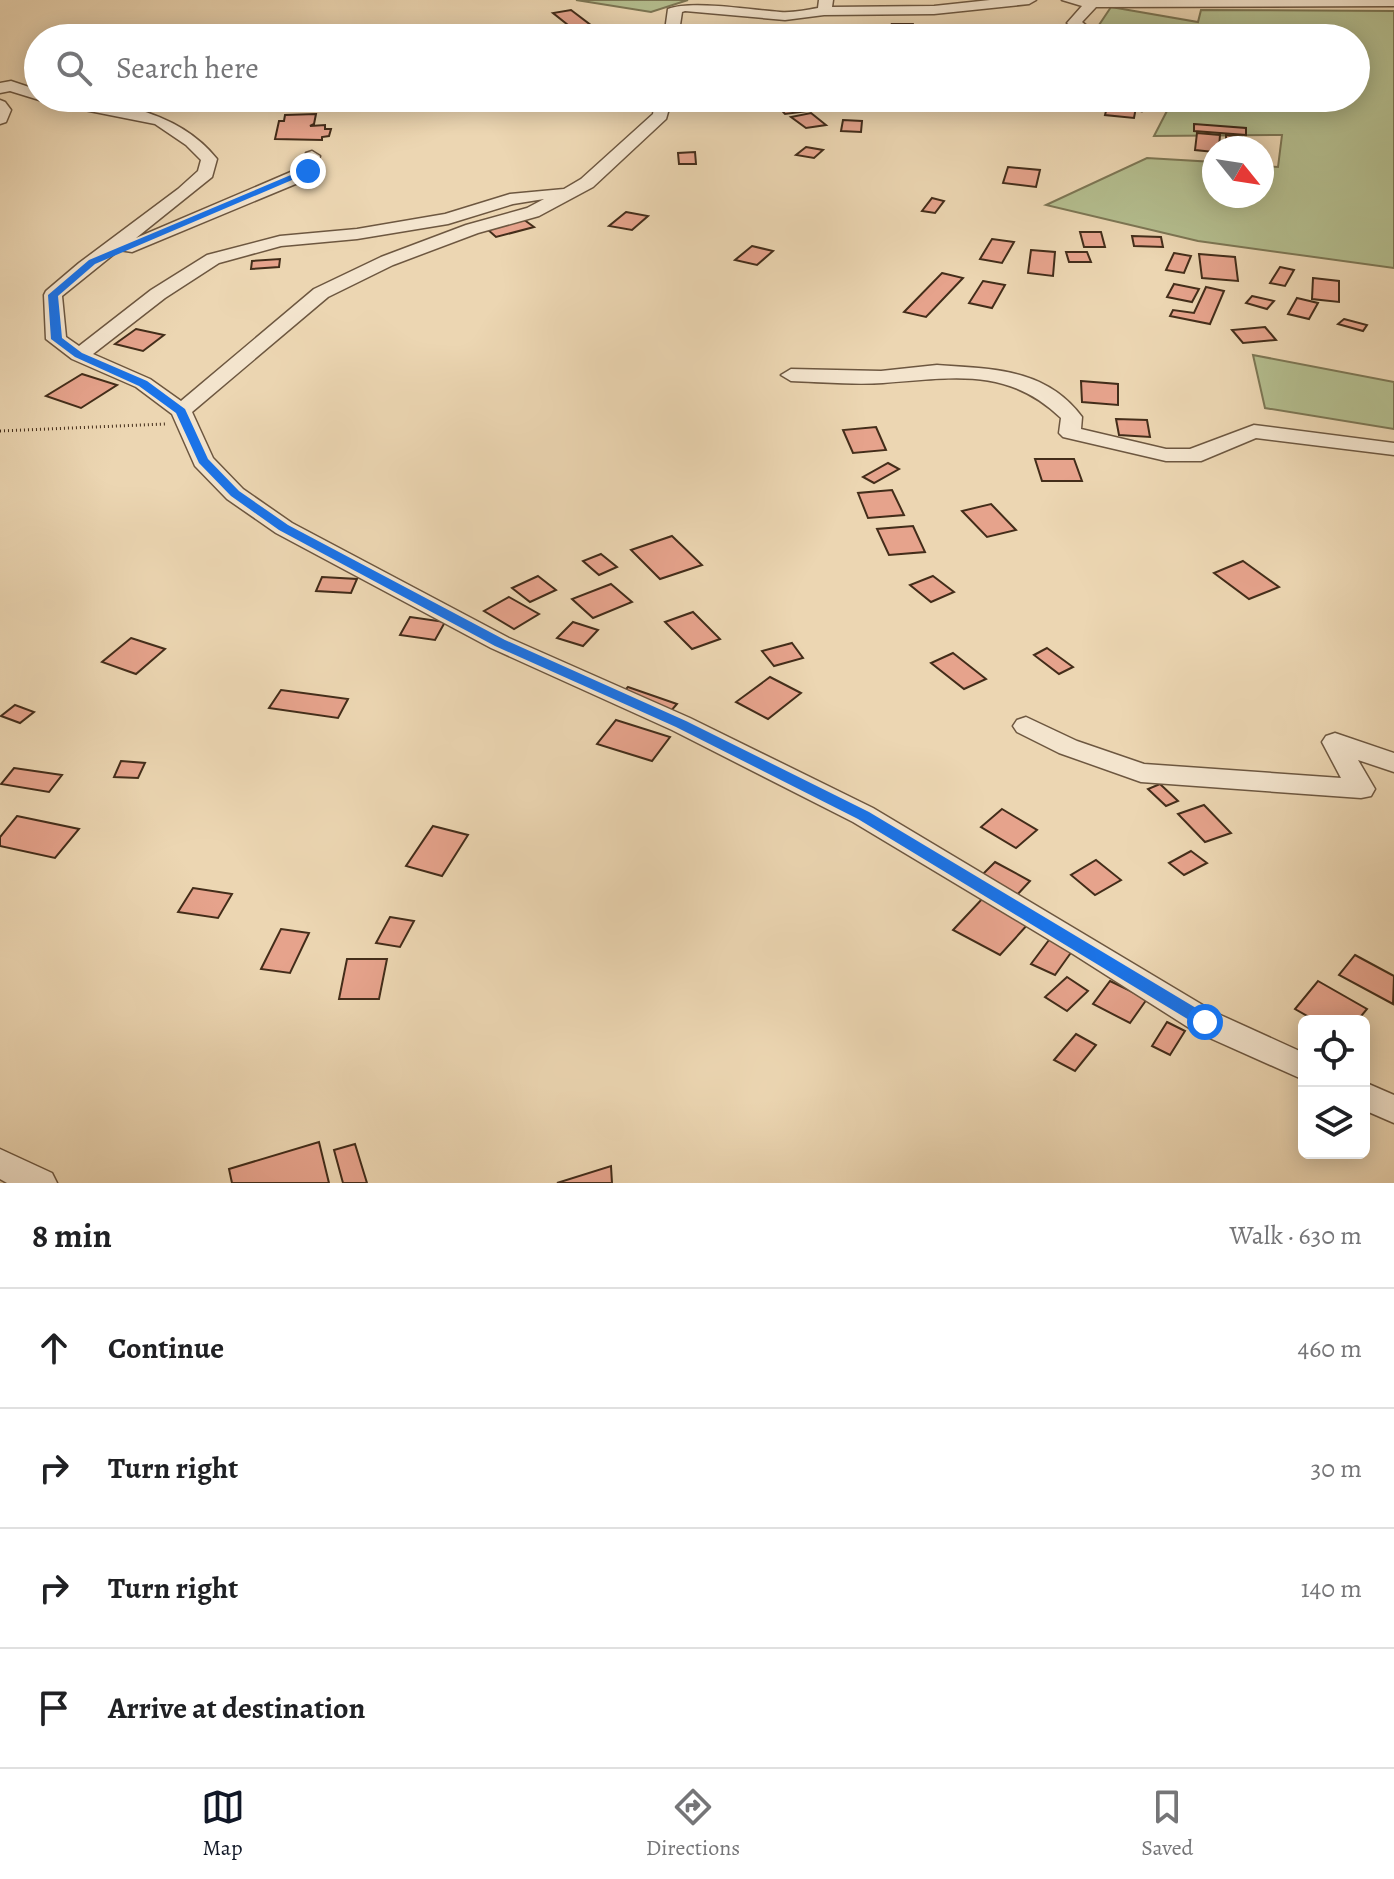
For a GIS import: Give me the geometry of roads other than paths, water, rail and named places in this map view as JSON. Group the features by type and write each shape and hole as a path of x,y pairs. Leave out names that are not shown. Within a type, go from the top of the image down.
{"street":[{"path":"673,24 675,9 683,3 716,4 785,17 825,6 934,10 1029,0"},
{"path":"1069,0 1092,3 1394,2"},
{"path":"1075,24 1092,3"},
{"path":"0,88 11,86 24,90"},
{"path":"0,105 3,110 0,119"},
{"path":"120,112 160,120 192,142 209,159 206,173 53,295 56,339 79,355 143,383 182,417 203,461 235,494 284,528 500,643 681,724 863,815 1205,1022 1298,1064"},
{"path":"182,417 321,293 415,250 472,229 533,212 587,183 646,130 661,112"},
{"path":"92,262 292,179 308,171 312,156"},
{"path":"79,355 158,294 213,259 280,241 357,234 448,219 510,199 572,190"},
{"path":"791,375 881,377 937,371 1013,377 1051,397 1072,417 1070,433 1166,455 1193,456 1254,431 1394,449"},
{"path":"1026,726 1068,747 1141,773 1361,789 1335,742 1394,763"},
{"path":"1370,1098 1394,1110"},
{"path":"0,1163 40,1183"}]}
